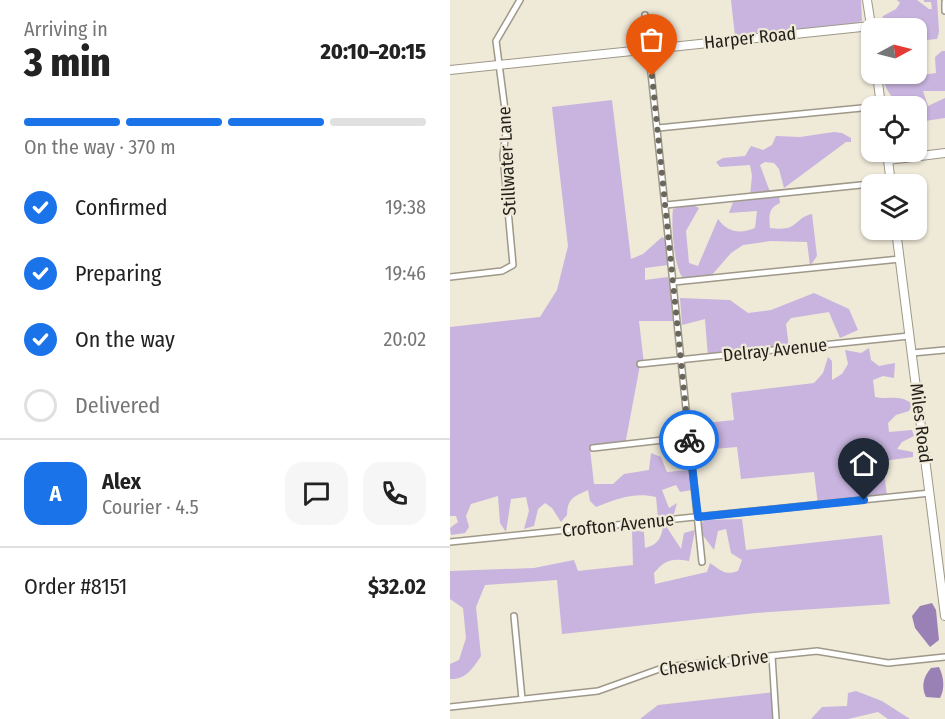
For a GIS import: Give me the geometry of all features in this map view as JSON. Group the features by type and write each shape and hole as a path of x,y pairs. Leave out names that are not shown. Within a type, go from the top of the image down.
{"street":[{"path":"500,64 496,41 520,0"},
{"path":"867,0 869,18"},
{"path":"945,1 945,12"},
{"path":"645,15 702,562"},
{"name":"Harper Road","path":"450,70 649,48 861,30"},
{"name":"Stillwater Lane","path":"450,277 502,271 513,265 503,155 507,125 500,64"},
{"path":"658,128 861,108"},
{"path":"927,154 945,153"},
{"path":"666,205 861,186"},
{"name":"Miles Road","path":"897,240 945,616"},
{"path":"674,282 900,259"},
{"name":"Delray Avenue","path":"640,364 909,336"},
{"path":"912,353 945,350"},
{"path":"593,448 689,437"},
{"name":"Crofton Avenue","path":"450,542 930,493"},
{"path":"514,616 522,699"},
{"name":"Cheswick Drive","path":"450,707 598,691 665,667 772,656 826,651 888,663 945,657"},
{"path":"772,656 776,719"}],"shaded area":[{"path":"731,0 861,0 862,18 861,21 856,23 735,36"},
{"path":"897,0 917,0 932,9 931,2 924,2 924,0 937,0 939,32 937,39 927,40 927,18 883,18 896,9 900,3"},
{"path":"945,51 945,91 923,91 925,96 890,95 885,84 927,84 927,74 936,73 935,57"},
{"path":"945,98 945,118 927,121 927,103 928,106"},
{"path":"612,100 631,259 643,254 662,237 665,239 668,265 645,268 645,280 668,277 675,321 639,321 644,364 640,365 625,445 590,449 594,484 613,484 624,474 649,470 651,453 661,457 667,472 689,470 692,490 680,492 676,485 662,490 669,508 677,503 674,514 658,518 656,497 633,496 596,507 590,501 588,490 570,501 567,515 561,522 552,508 545,503 538,509 534,526 524,529 529,511 526,497 511,499 506,532 500,523 498,496 471,504 466,516 469,527 465,533 451,535 450,528 458,522 456,516 450,516 450,327 540,317 557,290 568,246 552,107"},
{"path":"834,132 851,138 851,142 846,142 784,188 779,169 774,163 765,162 760,165 770,192 750,196 752,176 750,165 720,167 716,162 723,158 745,156 751,146 763,150 772,145 776,136 800,137"},
{"path":"779,196 780,203 773,207 770,213 770,228 787,228 812,214 817,256 810,266 807,242 770,241 743,245 731,253 711,276 683,278 675,256 673,209 691,204 699,208 686,231 689,263 698,266 718,219 730,230 744,231 755,228 757,211 729,213 733,202"},
{"path":"814,293 849,309 858,330 840,338 829,312 791,318 786,324 789,348 708,357 705,319 682,325 680,298 730,300 748,313 771,310"},
{"path":"869,348 871,360 879,366 895,363 894,378 883,376 873,380 875,397 899,398 912,404 909,411 896,415 888,423 889,432 912,430 914,436 902,442 897,449 913,452 913,457 883,461 887,497 818,505 814,472 741,479 737,447 690,451 688,425 734,420 731,393 814,383 823,373 828,357 832,361 832,380 842,374 848,364 845,350 861,353"},
{"path":"742,519 746,550 882,535 890,604 756,613 562,634 557,580 485,585 476,607 481,656 465,675 450,679 450,664 459,660 466,638 463,608 450,599 450,571 534,568 574,560 578,571 633,565 632,530 644,532 645,548 659,539 664,523 681,549 684,533 695,530 689,561 673,560 662,565 654,573 655,584 707,572 710,563 729,573 738,571 742,560 731,553 726,529 718,531 714,550 702,534 702,523 704,520"},
{"path":"932,603 936,610 939,640 930,647 915,628 912,616 920,606"},
{"path":"939,667 943,683 942,694 940,698 926,697 923,686 926,675 931,668"},
{"path":"856,691 882,701 910,719 888,719 878,712 848,719 811,719 822,707 847,706 848,693"},
{"path":"775,692 776,719 640,719 658,705"}],"way so far":[{"path":"652,76 689,440"}],"route":[{"path":"689,440 698,517 864,500"}]}
